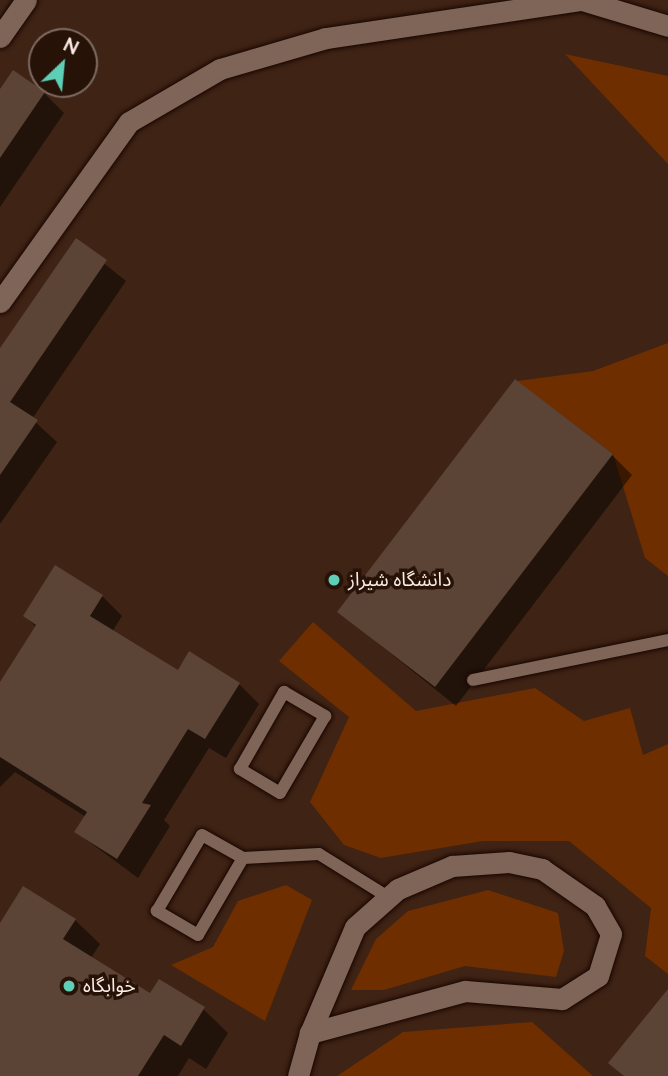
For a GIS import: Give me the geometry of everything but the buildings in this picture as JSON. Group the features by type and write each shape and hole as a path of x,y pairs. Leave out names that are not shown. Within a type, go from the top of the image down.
{"street":[{"path":"0,37 26,0"},
{"path":"0,302 129,122 220,69 326,38 580,0 668,26"},
{"path":"298,1076 310,1033 355,927 388,897 452,866 509,862 542,869 595,906 611,934 608,956 582,990 562,999 466,991 310,1033"}],"lane":[{"path":"473,680 668,640"},
{"path":"284,692 326,716 280,793 240,769 284,692"},
{"path":"243,858 198,935 157,911 202,835 243,858 319,854 388,897"}],"shaded area":[{"name":"دانشگاه شیراز","path":"0,0 668,0 668,1076 0,1076"},
{"path":"565,54 668,76 668,164"},
{"path":"668,343 668,576 645,558 613,454 517,381 593,371"},
{"path":"313,622 416,711 535,688 584,721 630,708 643,755 668,744 668,974 645,956 651,908 569,841 483,841 381,858 344,845 310,802 349,717 279,661"},
{"path":"286,885 312,900 265,1021 171,965 213,947 238,901"},
{"path":"488,890 558,913 564,951 556,977 465,966 384,990 351,990 376,939 408,911"},
{"path":"532,1022 593,1076 337,1076 403,1032"}],"place":[{"name":"دانشگاه شیراز","path":"334,580"},
{"name":"خوابگاه","path":"69,986"}]}
